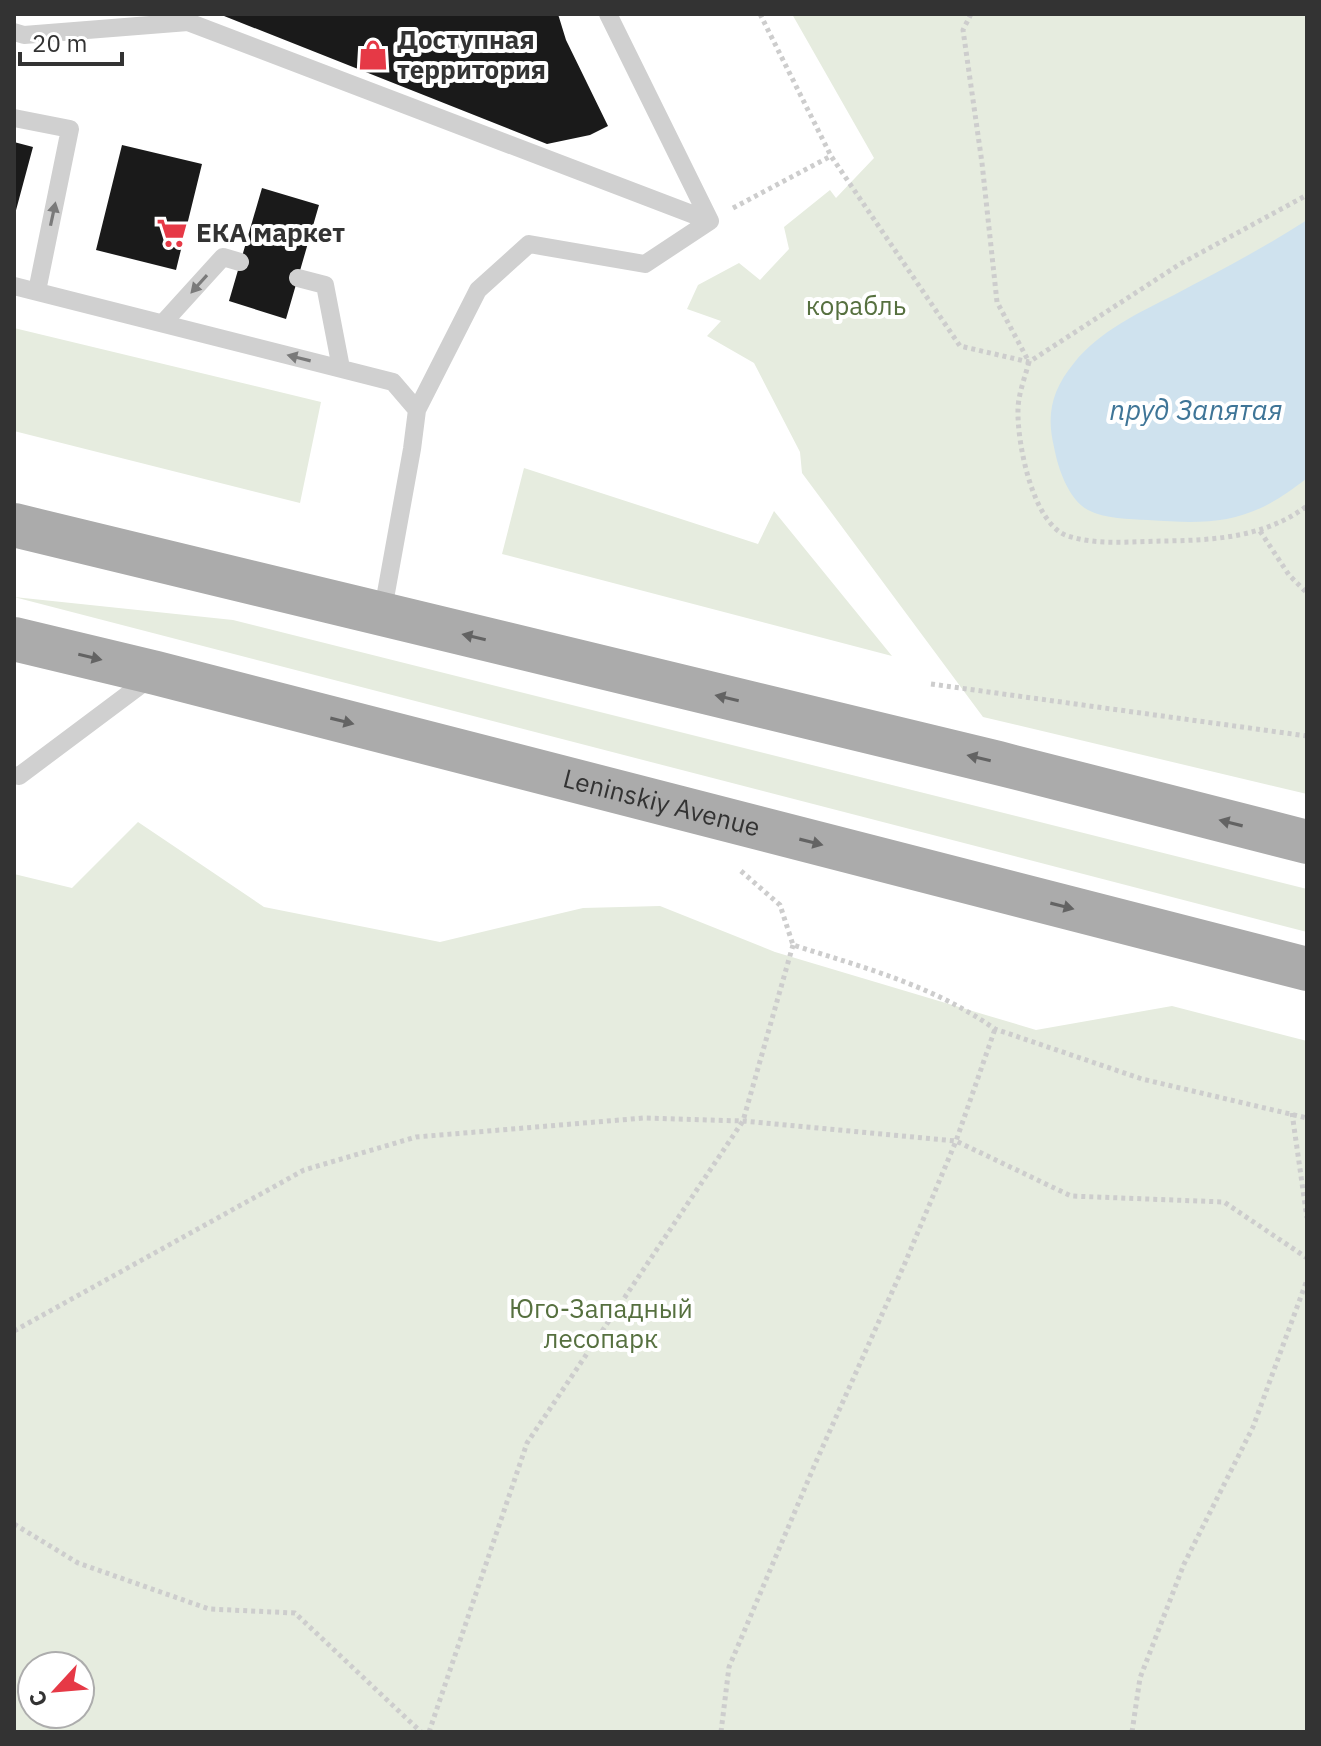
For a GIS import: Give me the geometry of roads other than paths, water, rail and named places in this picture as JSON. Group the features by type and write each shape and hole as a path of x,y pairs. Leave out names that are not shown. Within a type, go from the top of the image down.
{"main road":[{"path":"14,525 983,759 1307,842"},
{"name":"Leninskiy Avenue","path":"14,639 1307,969"}],"lane":[{"path":"608,14 710,221"},
{"path":"14,32 24,35 188,22 710,221"},
{"path":"14,118 70,129 37,291"},
{"path":"382,615 417,410 478,290 529,244 645,264 710,221"},
{"path":"163,323 223,257 240,262"},
{"path":"298,278 325,285 341,368"},
{"path":"14,286 393,382 417,410"},
{"path":"14,775 19,776 156,673"}],"water":[{"name":"пруд Запятая","path":"1307,220 1307,478 1268,504 1232,518 1214,521 1117,518 1095,513 1081,505 1061,473 1051,424 1056,393 1074,363 1095,342 1120,324"}],"place":[{"name":"Доступная территория","path":"373,55"},
{"name":"ЕКА маркет","path":"172,233"}],"park label":[{"name":"корабль","path":"856,306"},
{"name":"Юго-Западный лесопарк","path":"601,1324"}]}
